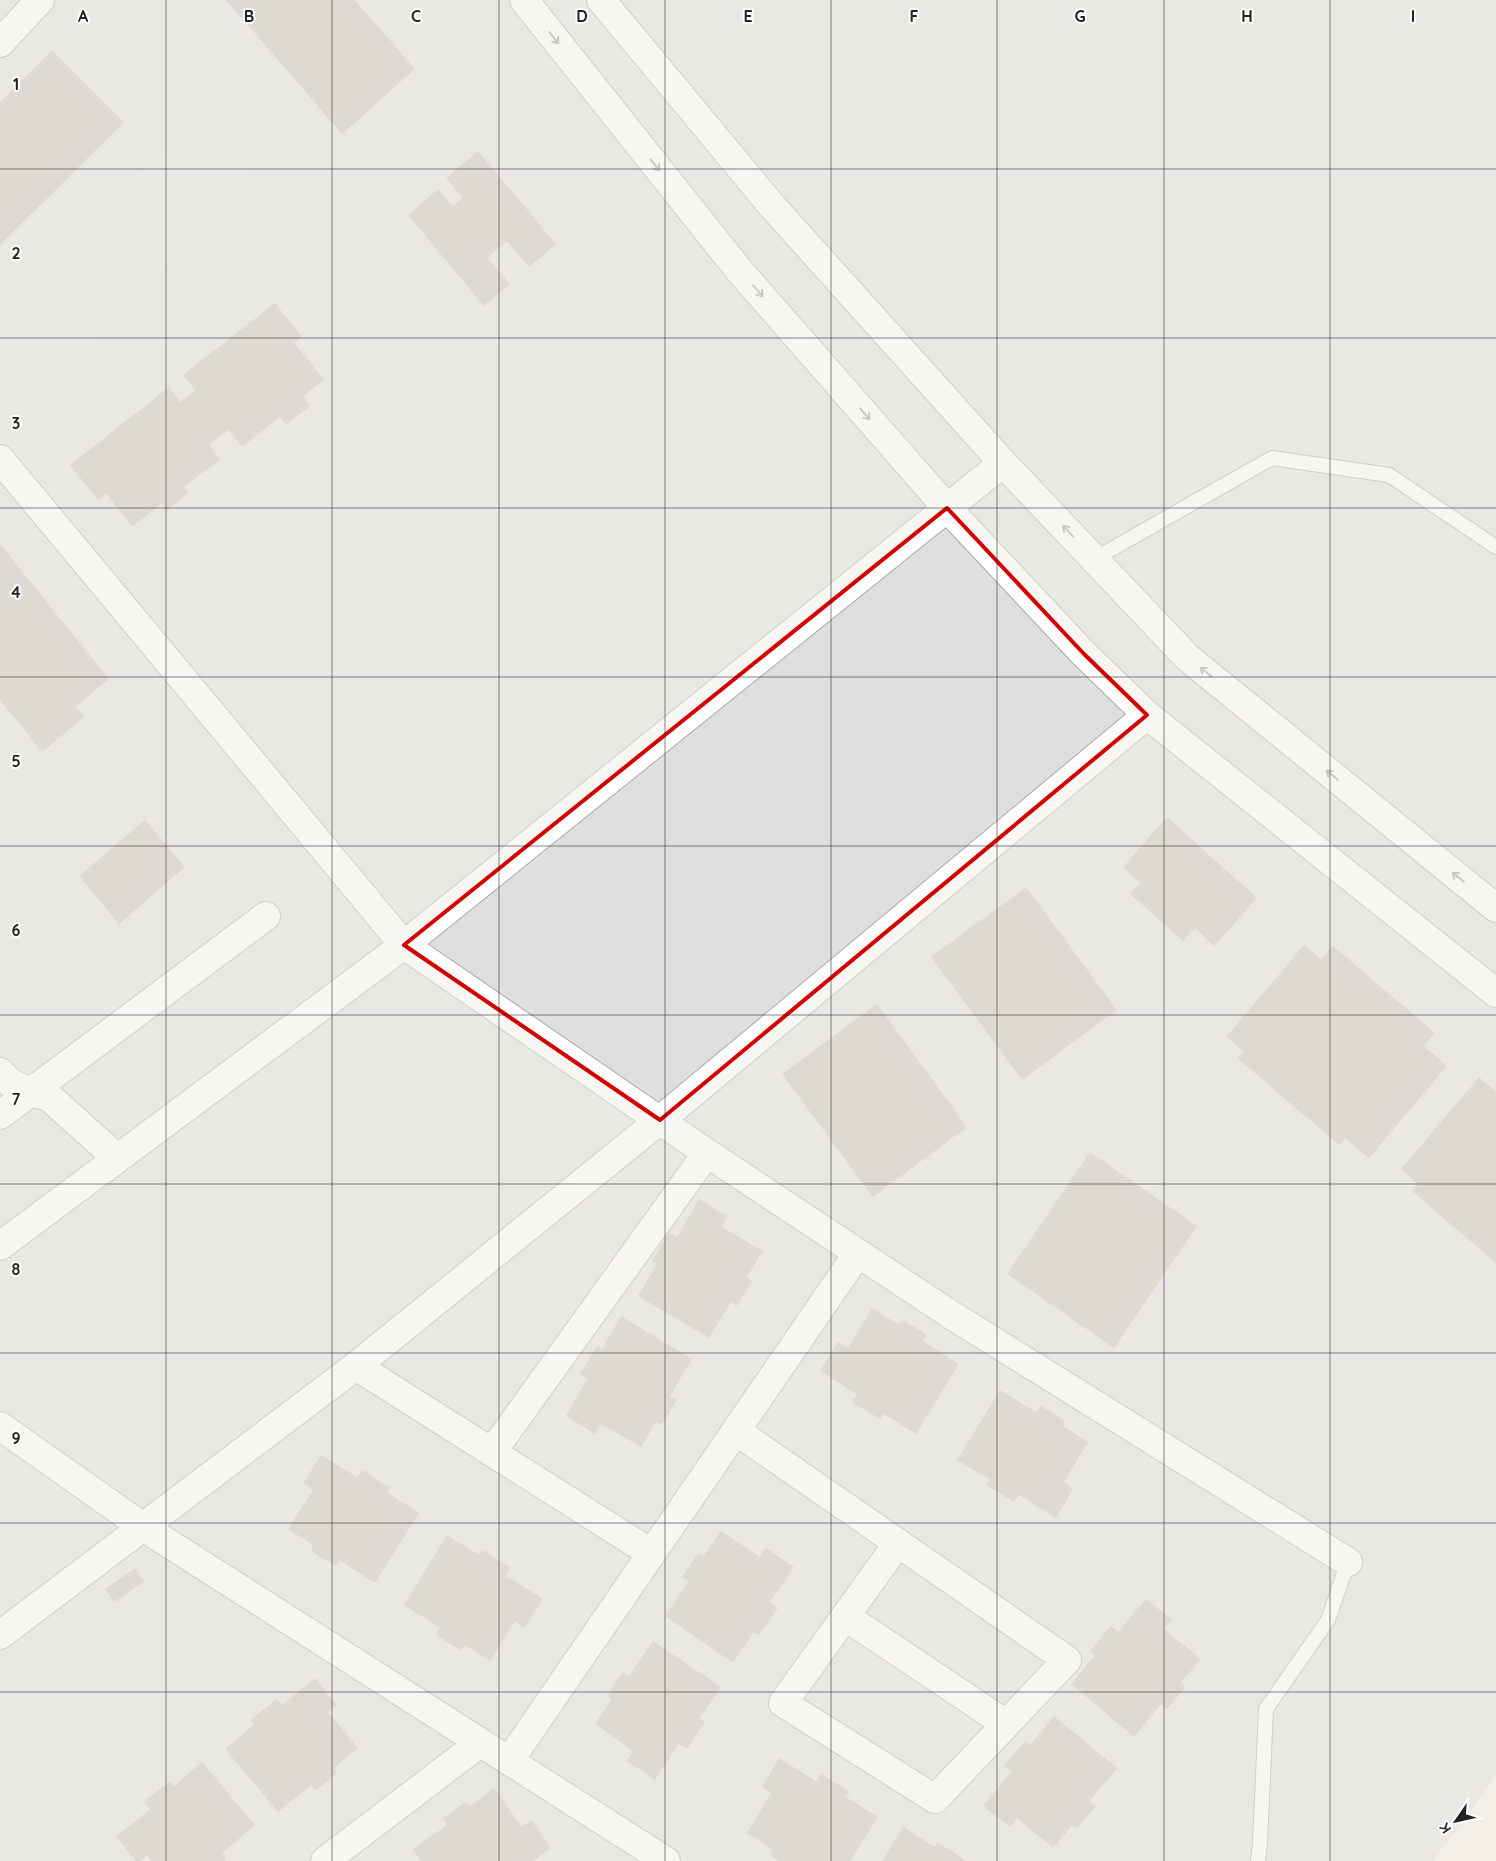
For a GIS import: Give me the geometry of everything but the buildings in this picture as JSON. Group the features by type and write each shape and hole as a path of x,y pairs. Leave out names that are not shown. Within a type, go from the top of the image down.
{"street":[{"path":"0,43 40,0"},
{"path":"524,0 738,269 947,508 1084,654 1147,715 1496,994"},
{"path":"601,0 773,208 1003,463 1188,658 1496,908"},
{"path":"0,459 404,945 707,1154 953,1316 1348,1562"},
{"path":"0,1246 404,945 1003,463"},
{"path":"0,1635 356,1366 660,1120 1147,715"},
{"path":"0,1115 266,916"},
{"path":"0,1072 12,1084 49,1098 117,1158"},
{"path":"492,1452 707,1154"},
{"path":"509,1761 858,1253"},
{"path":"356,1366 651,1553"},
{"path":"0,1426 143,1527 509,1761 650,1857"},
{"path":"736,1431 898,1543 1067,1660 935,1799 784,1704 898,1543"},
{"path":"846,1617 1006,1724"},
{"path":"325,1861 480,1743"}],"lane":[{"path":"1094,559 1272,458 1390,475 1496,547"},
{"path":"1258,1861 1266,1709 1328,1620 1348,1562"}],"highlighted area":[{"path":"947,508 1084,654 1147,715 660,1120 404,945"}],"shaded area":[{"path":"0,0 1496,0 1496,1776 1433,1861 0,1861"},
{"path":"222,82 283,142 13,433 0,419 0,324"}]}
